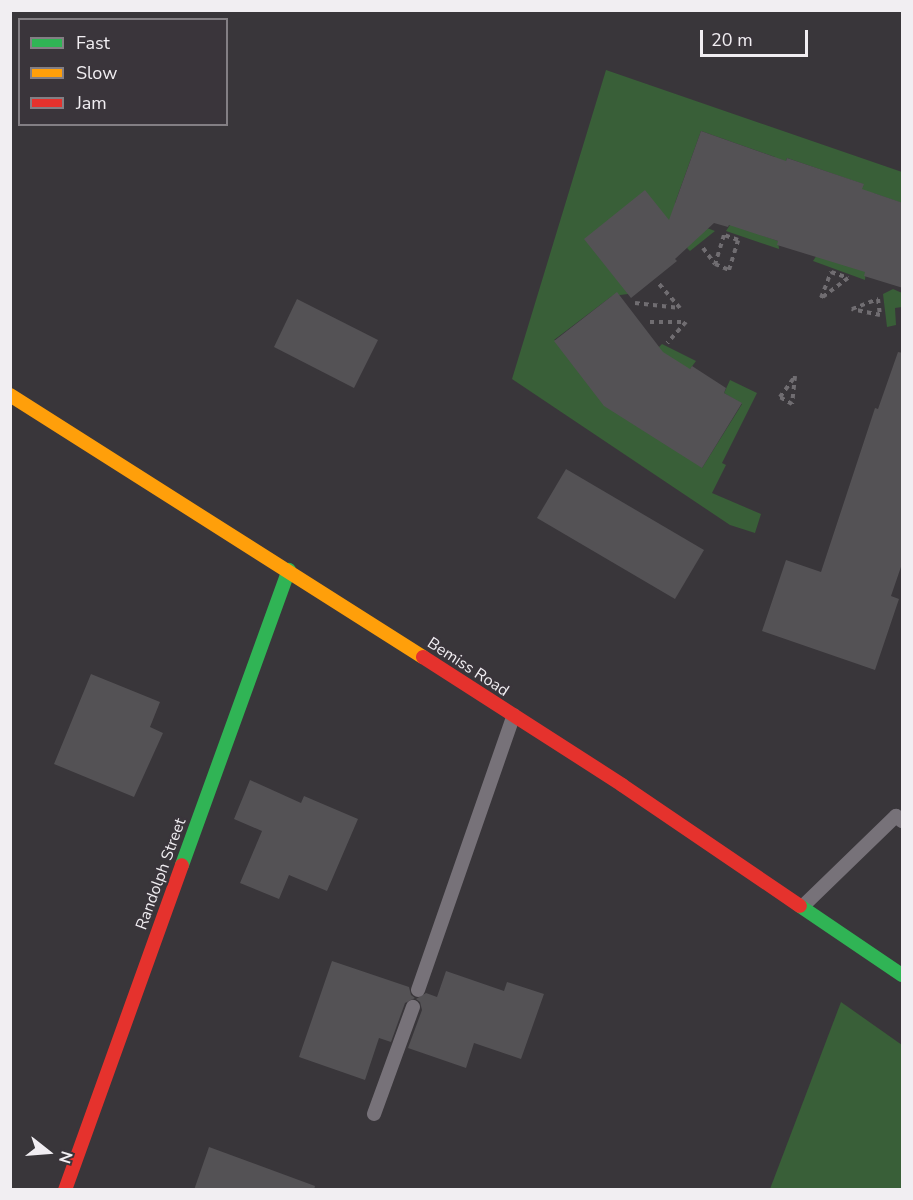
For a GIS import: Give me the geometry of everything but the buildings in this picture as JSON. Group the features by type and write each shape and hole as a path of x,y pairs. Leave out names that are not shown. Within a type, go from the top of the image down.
{"main road":[{"name":"Bemiss Road","path":"10,395 289,570 514,715 903,975"},
{"name":"Randolph Street","path":"65,1190 289,570"}],"lane":[{"path":"418,990 514,715"},
{"path":"802,907 896,816 903,821"},
{"path":"374,1114 413,1006"}],"path":[{"path":"703,248 715,264 729,270 738,240 724,235 715,264"},
{"path":"831,272 848,278 839,285 821,298 831,272"},
{"path":"635,303 680,308 659,284"},
{"path":"878,299 880,315 852,309 861,306 878,299"},
{"path":"650,321 686,322 667,343"},
{"path":"795,376 794,386 792,404 780,397 795,376"}],"green space":[{"path":"606,70 902,172 902,203 873,193 865,280 813,261 863,184 787,158 761,235 778,241 779,249 726,231 775,157 701,131 675,203 691,210 688,221 715,231 690,251 687,248 689,245 628,294 612,296 554,340 657,349 662,344 696,361 690,369 702,468 742,404 724,393 730,380 757,393 722,463 726,465 712,493 761,514 755,533 730,525 512,379"},
{"path":"893,289 902,293 902,307 895,308 896,325 887,327 883,294"},
{"path":"841,1002 902,1045 902,1189 770,1189"}],"traffic: fast":[{"path":"182,865 289,570"},
{"path":"800,906 902,975"}],"traffic: slow":[{"path":"10,395 423,657"}],"traffic: jam":[{"path":"423,657 622,785 800,906"},
{"path":"65,1190 182,865"}]}
